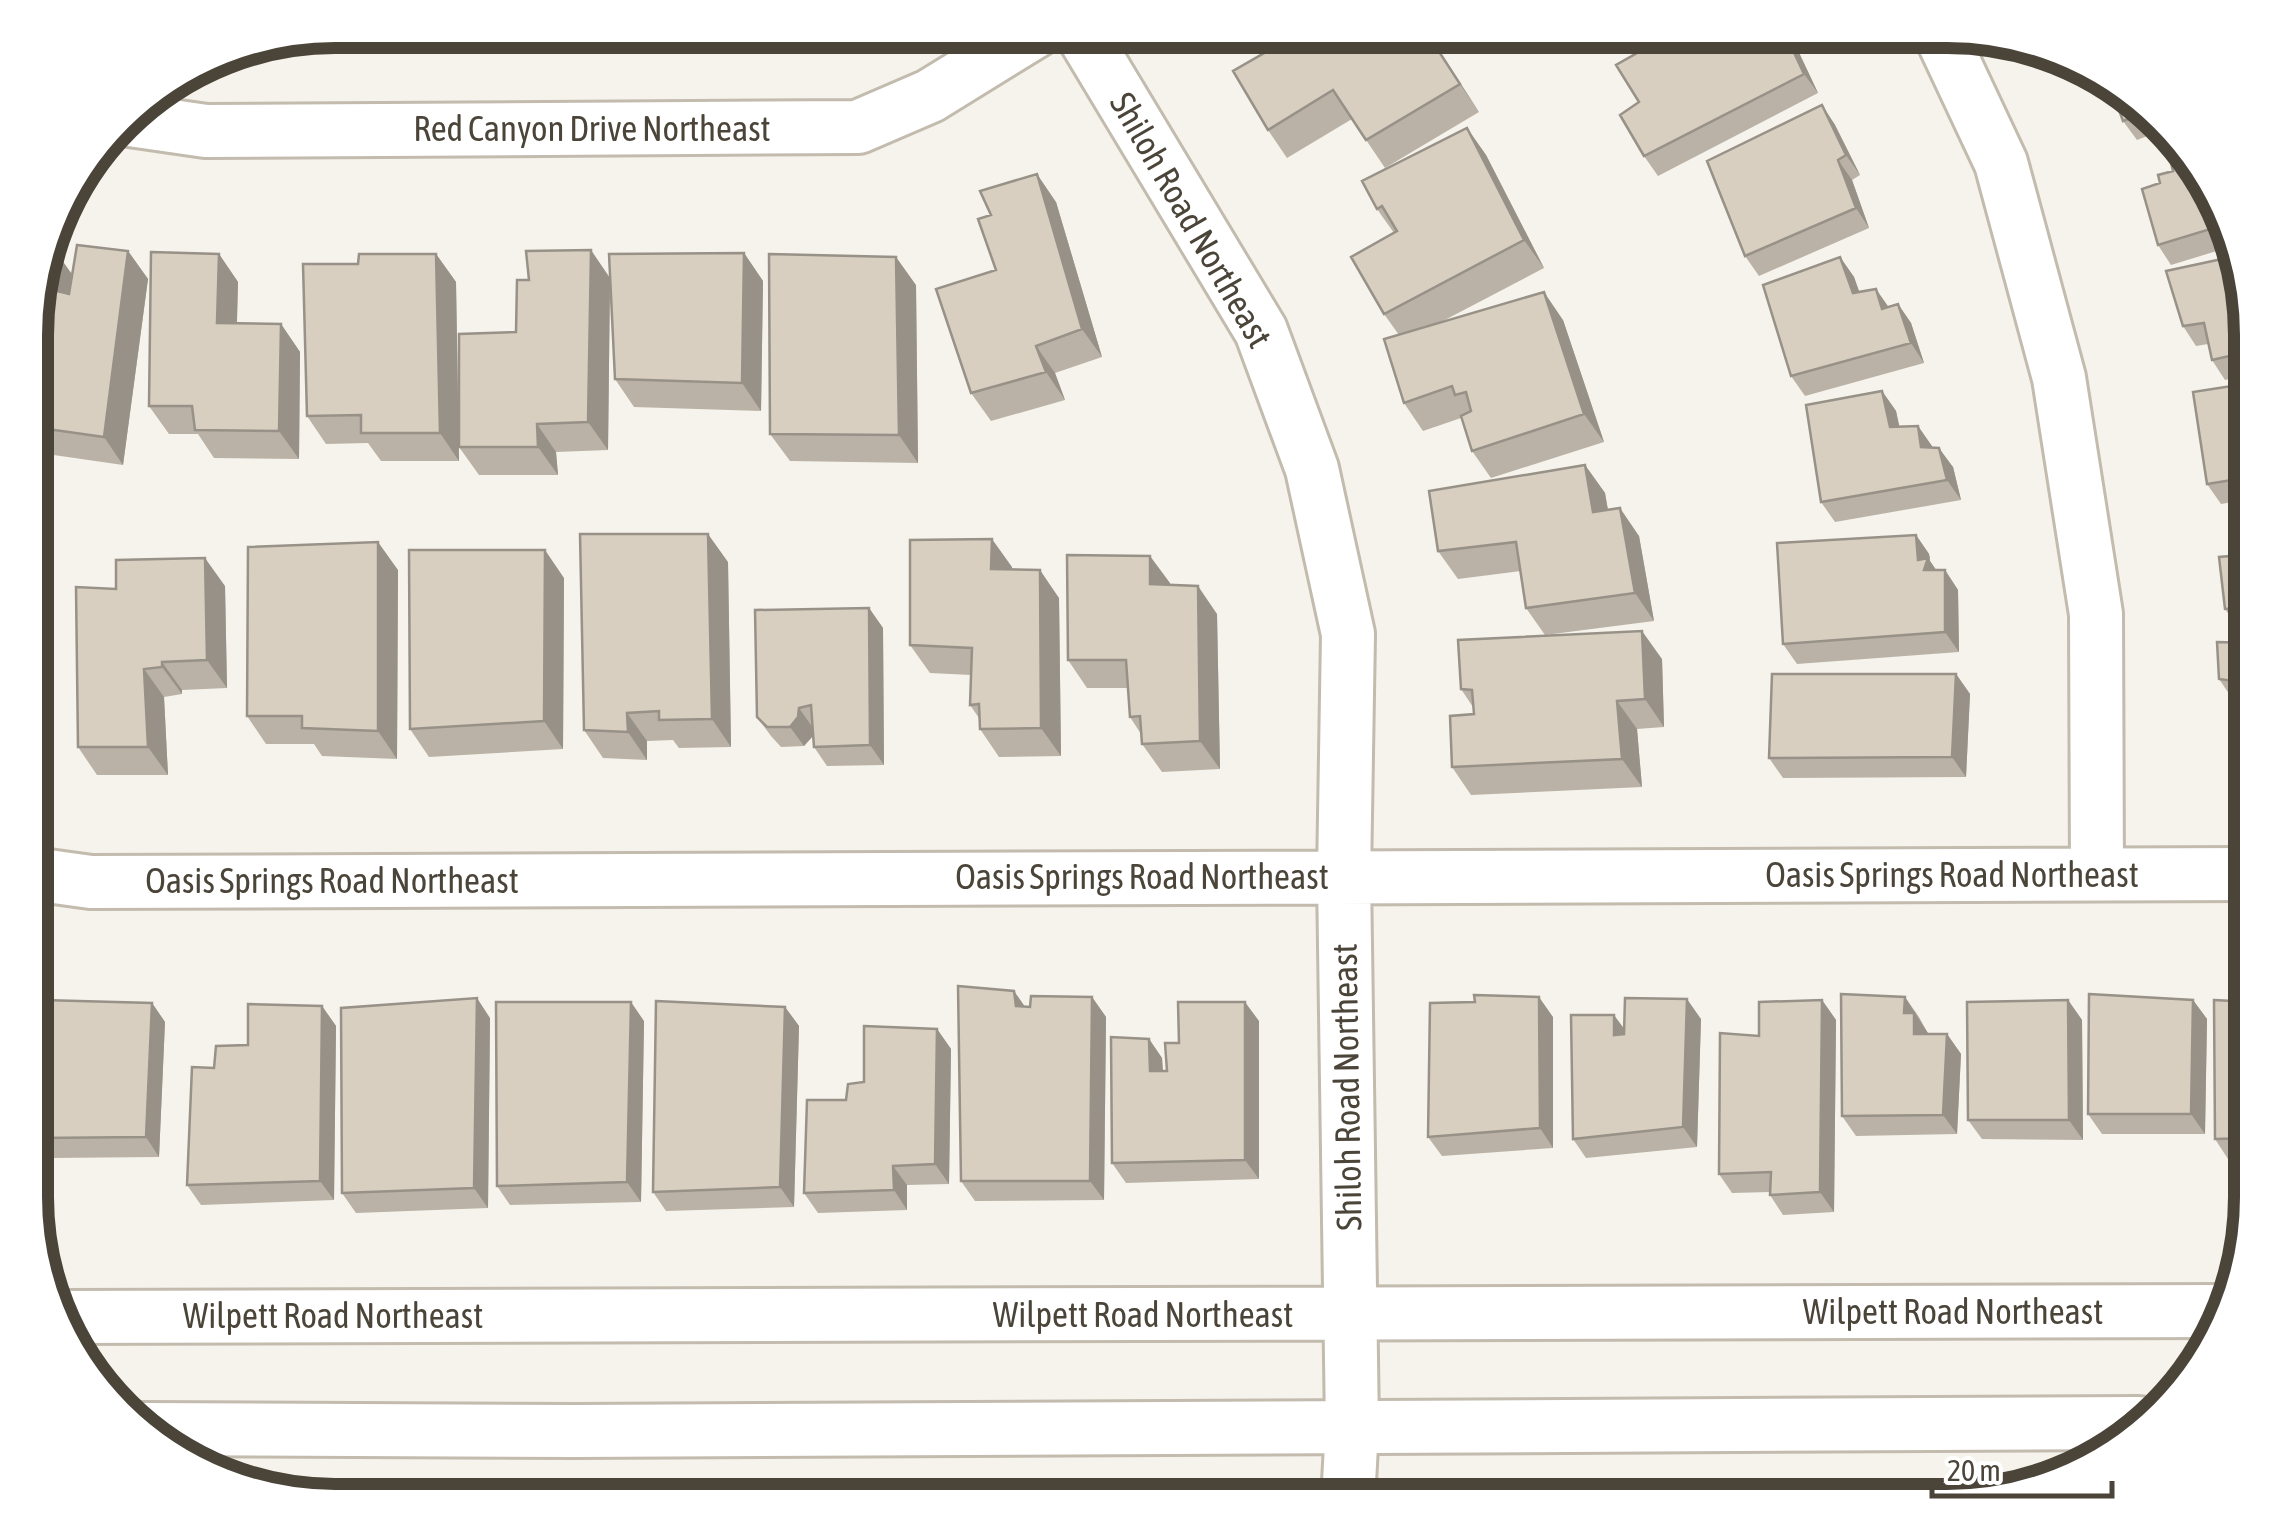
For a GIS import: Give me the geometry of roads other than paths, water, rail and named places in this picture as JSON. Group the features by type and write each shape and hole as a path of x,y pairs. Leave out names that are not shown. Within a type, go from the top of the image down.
{"street":[{"name":"Red Canyon Drive Northeast","path":"142,122 206,131 858,127 930,96 1008,48"},
{"name":"Shiloh Road Northeast","path":"1091,48 1262,330 1312,470 1348,634 1344,876 1352,1427 1349,1483"},
{"path":"1948,48 2002,163 2059,378 2096,614 2097,874"},
{"name":"Oasis Springs Road Northeast","path":"48,876 91,882 2234,874"},
{"name":"Wilpett Road Northeast","path":"74,1317 2210,1311"},
{"path":"167,1429 575,1431 2123,1423"}]}
